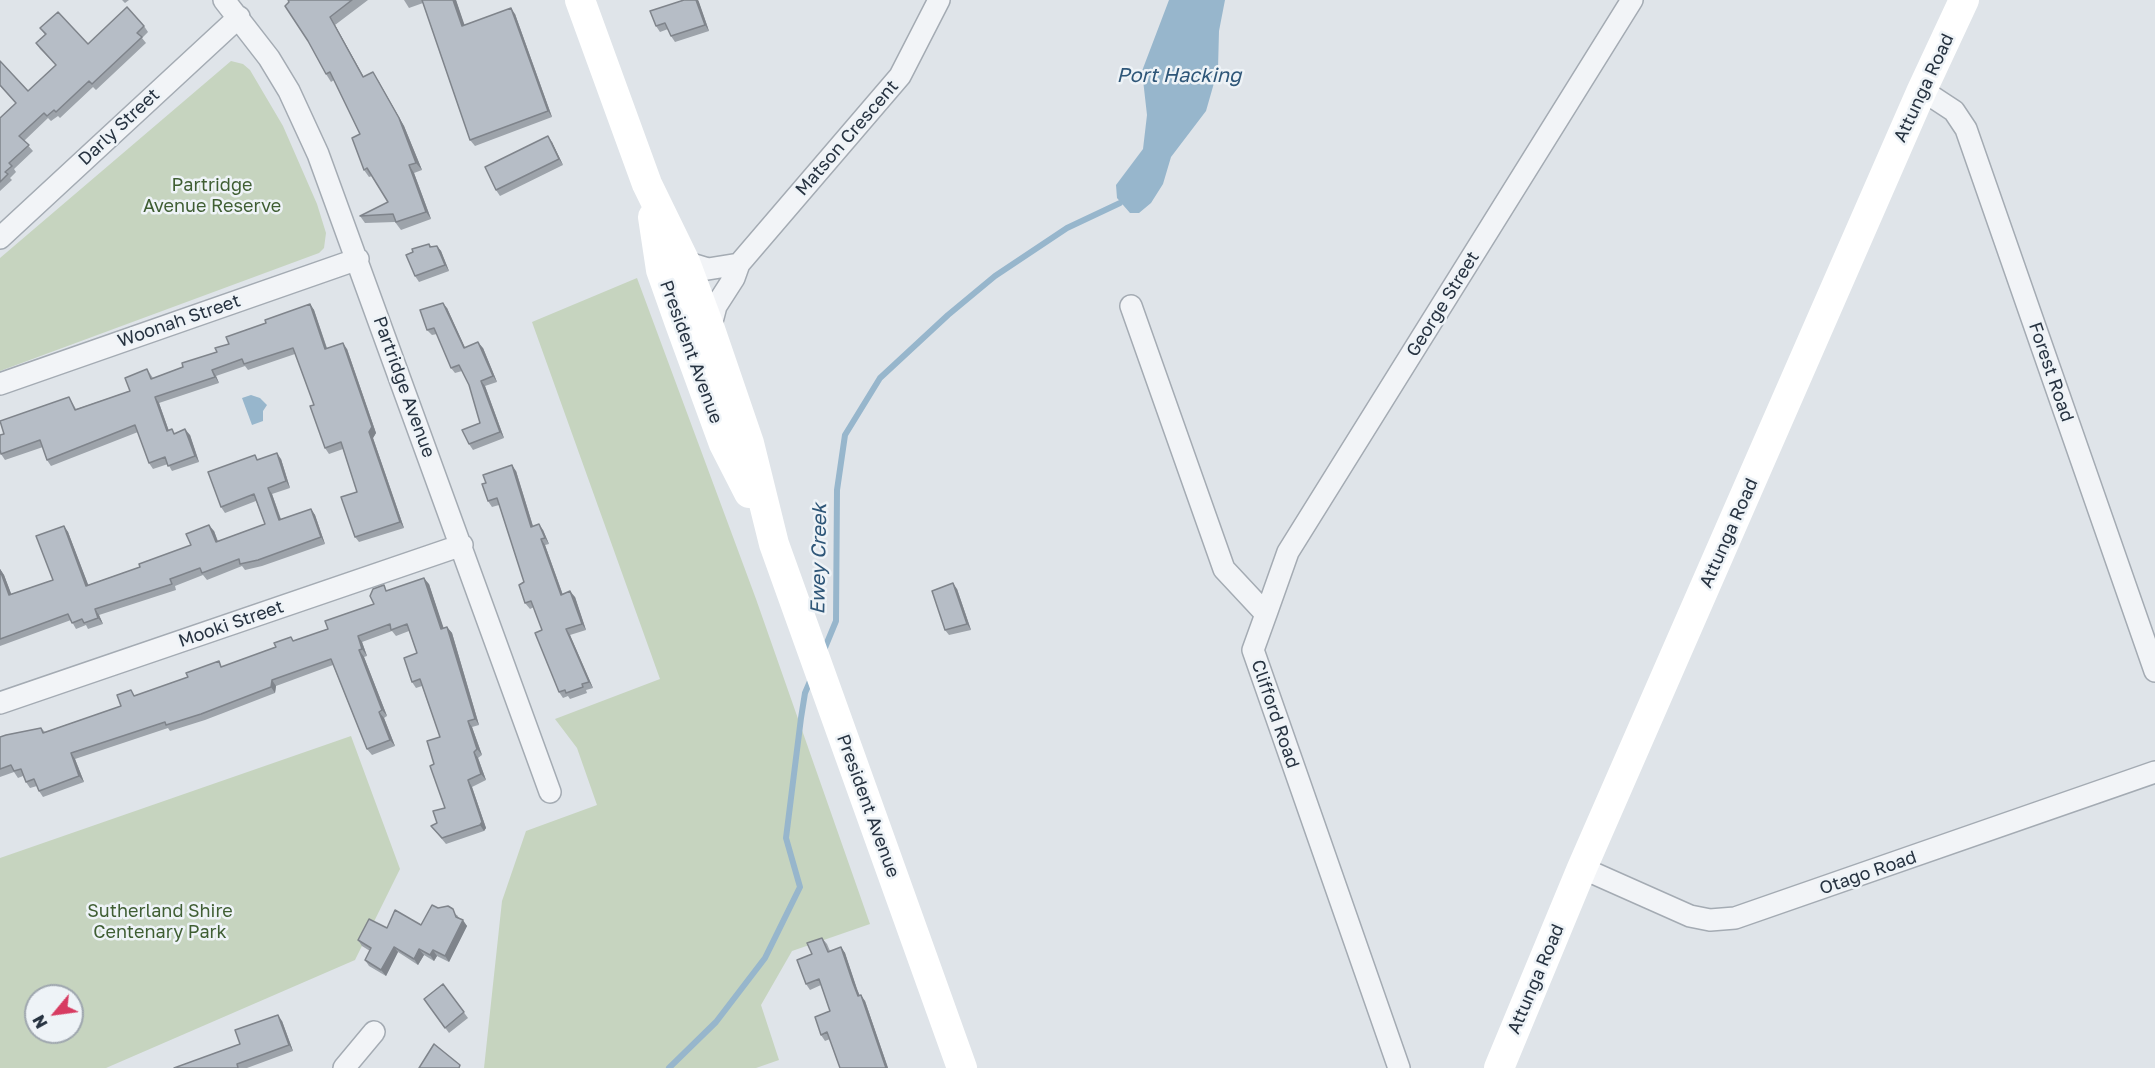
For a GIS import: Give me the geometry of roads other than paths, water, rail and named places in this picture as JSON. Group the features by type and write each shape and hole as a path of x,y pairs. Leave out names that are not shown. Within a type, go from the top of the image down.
{"main road":[{"name":"President Avenue","path":"580,0 647,184 685,262 710,329 748,443 774,544"},
{"name":"Attunga Road","path":"1499,1068 1582,868 1922,90 1964,0"},
{"name":"President Avenue","path":"647,184 661,270 679,321 724,444 774,544 962,1068"}],"street":[{"name":"Partridge Avenue","path":"224,0 269,58 303,119 358,259 550,792"},
{"name":"Matson Crescent","path":"710,329 716,306 734,278 739,264 900,76 939,0"},
{"name":"George Street","path":"1266,614 1288,552 1632,0"},
{"name":"Darly Street","path":"0,238 239,17"},
{"name":"Forest Road","path":"1922,90 1954,111 1966,129 2155,671"},
{"name":"Woonah Street","path":"0,384 358,259"},
{"path":"685,262 708,269 739,264"},
{"path":"1131,306 1224,569 1266,614"},
{"name":"Mooki Street","path":"0,703 462,544"},
{"name":"Clifford Road","path":"1266,614 1253,650 1399,1068"},
{"name":"Otago Road","path":"1582,868 1690,916 1710,920 1735,918 2155,772"},
{"path":"344,1068 374,1032"}],"water":[{"name":"Port Hacking","path":"1169,0 1225,0 1219,31 1218,69 1206,111 1171,157 1163,184 1151,203 1139,213 1130,213 1117,198 1116,185 1143,149 1147,115 1142,71"},
{"path":"251,395 260,398 267,405 263,411 263,421 252,425 242,398"}],"waterway":[{"name":"Ewey Creek","path":"824,650 836,621 837,490 845,435 880,378 948,315 995,276 1067,228 1120,203"},
{"name":"Ewey Creek","path":"669,1068 716,1022 765,958 800,887 786,838 801,718 805,693 811,679"}],"park label":[{"name":"Partridge Avenue Reserve","path":"212,195"},
{"name":"Sutherland Shire Centenary Park","path":"160,921"}]}
